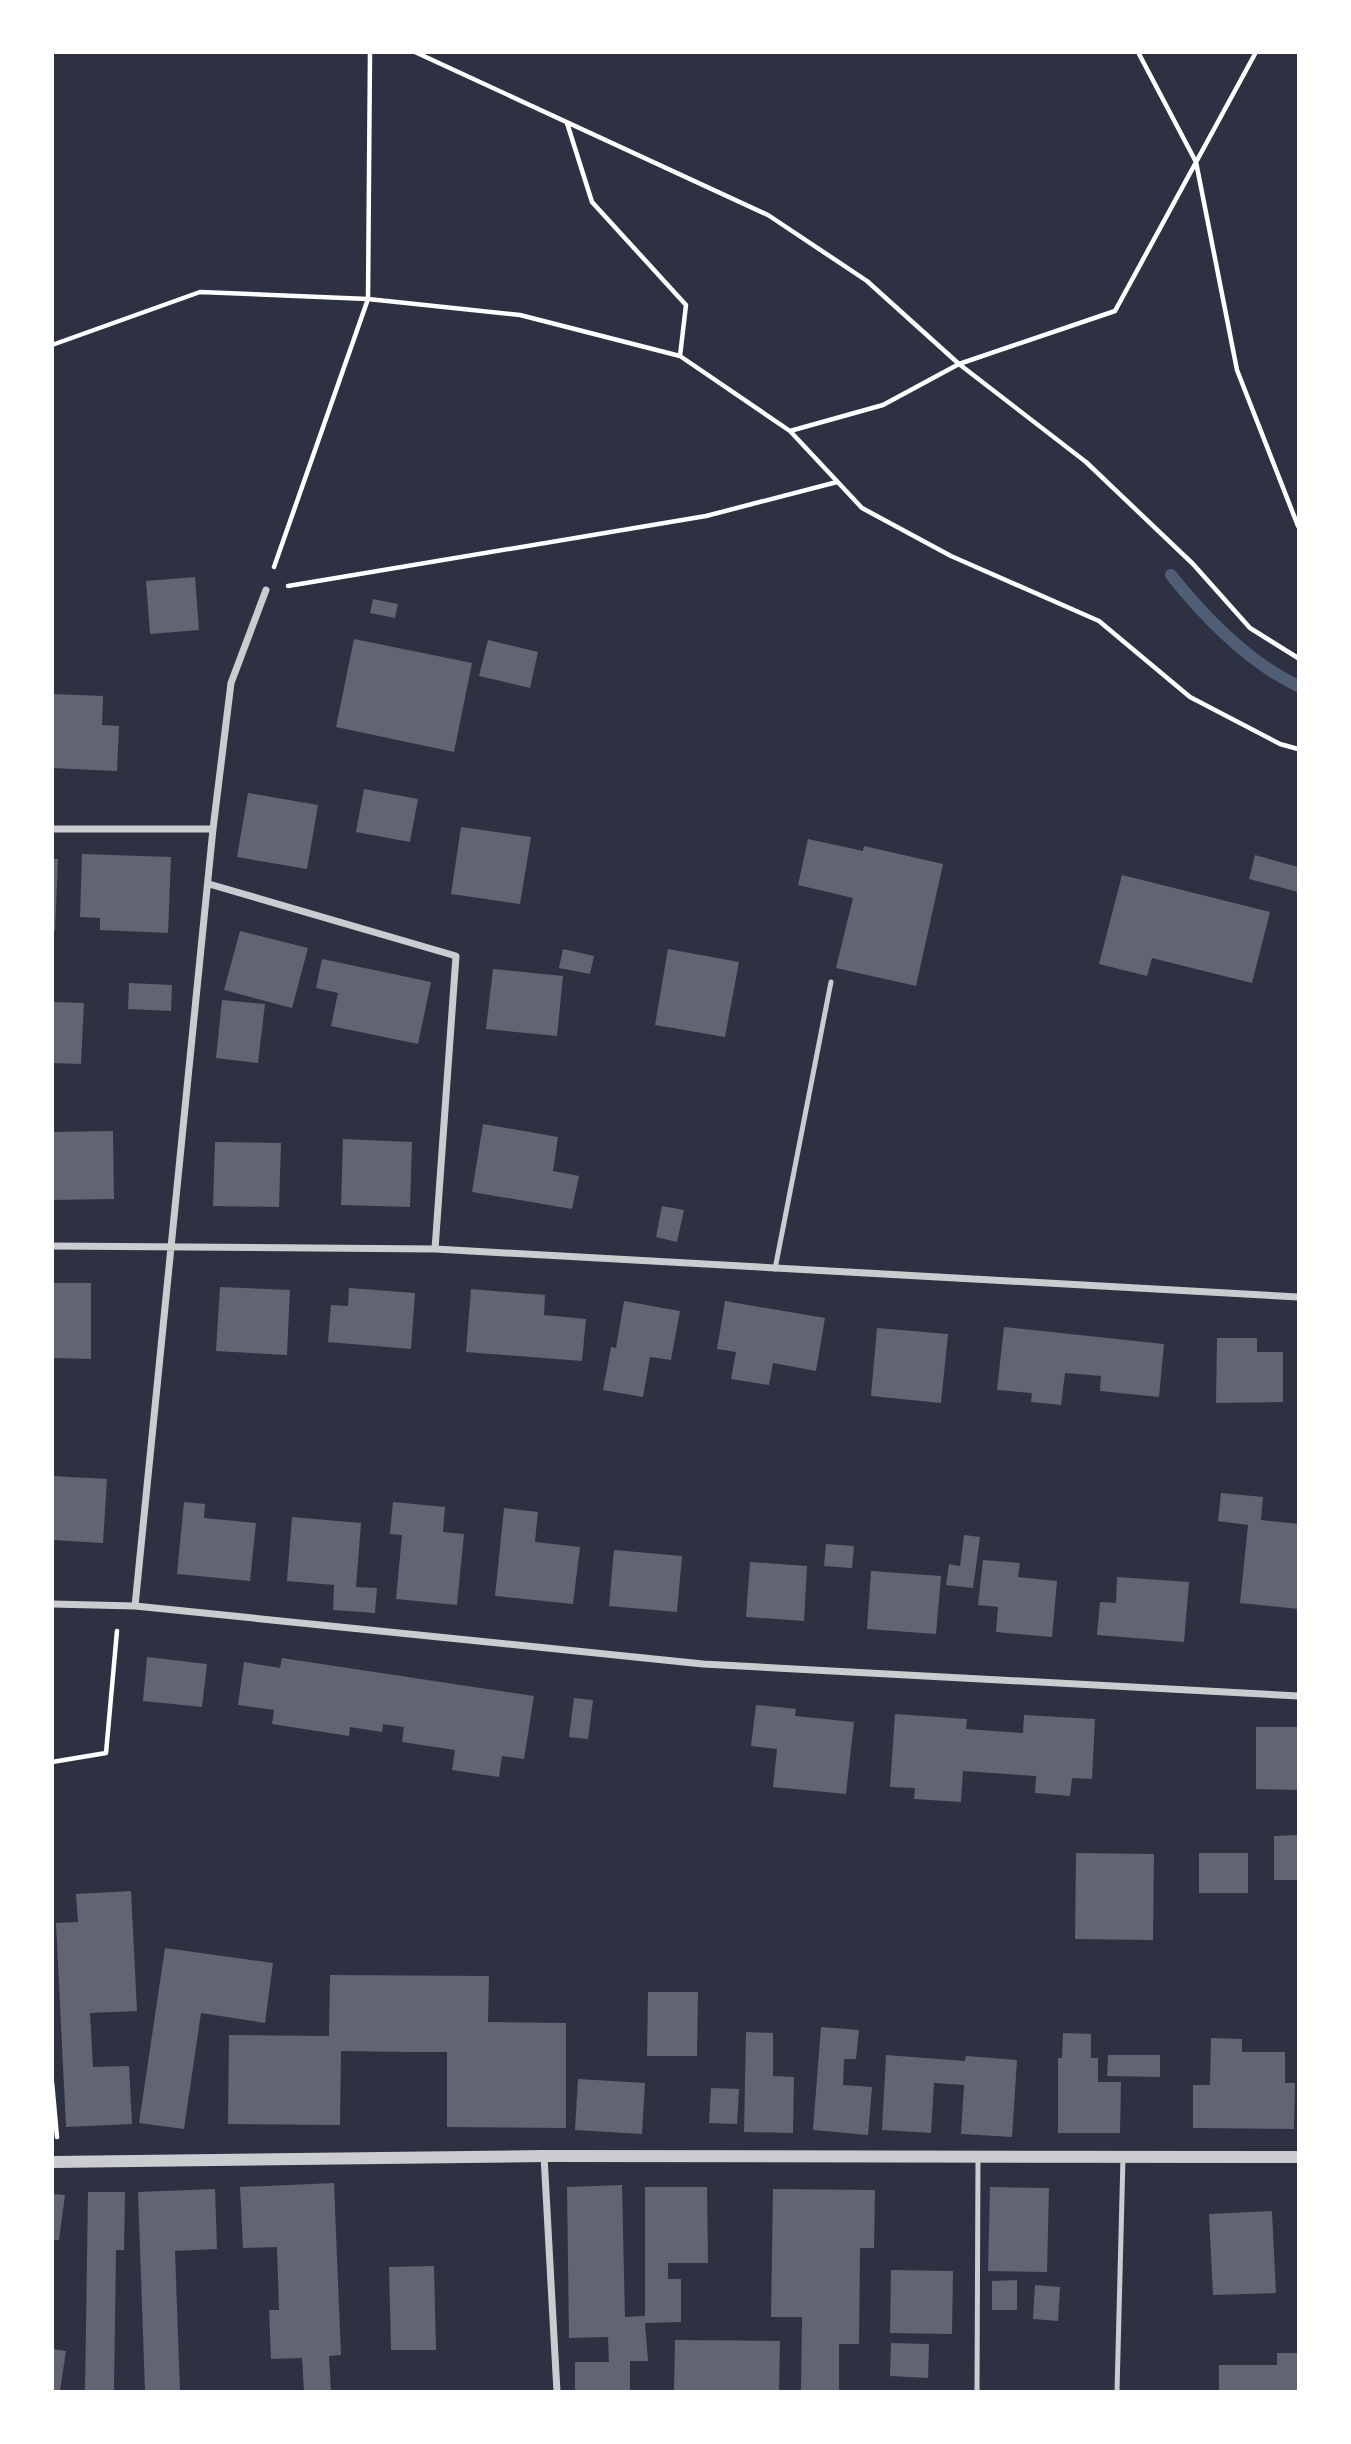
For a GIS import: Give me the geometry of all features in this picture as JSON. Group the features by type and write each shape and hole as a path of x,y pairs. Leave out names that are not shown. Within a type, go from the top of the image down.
{"street":[{"path":"135,1606 213,829 231,683 265,590"},
{"path":"52,829 213,829"},
{"path":"209,884 456,956 435,1249"},
{"path":"52,1246 435,1249 1298,1297"},
{"path":"52,1604 135,1606 703,1664 1298,1696"},
{"path":"55,2162 544,2156 1298,2157"},
{"path":"544,2156 557,2392"}],"lane":[{"path":"775,1269 831,982"},
{"path":"977,2392 978,2157"},
{"path":"1117,2392 1123,2157"}],"path":[{"path":"370,52 368,299 265,590 706,516 837,482"},
{"path":"415,52 768,215 867,281 959,364 1086,461 1193,565 1250,628 1298,659"},
{"path":"1138,52 1196,162 1237,370 1298,526"},
{"path":"790,431 883,405 959,364 1115,311 1256,52"},
{"path":"567,122 592,202 686,305 680,356"},
{"path":"52,345 200,292 368,299 520,315 680,356 790,431 862,508 951,556 1099,621 1191,696 1280,744 1298,749"},
{"path":"52,1762 106,1752 119,1606"},
{"path":"52,2082 55,2162"}],"building":[{"path":"195,577 199,630 150,634 146,581"},
{"path":"373,599 398,604 395,618 370,613"},
{"path":"354,639 472,663 454,752 336,727"},
{"path":"488,640 538,652 530,688 479,676"},
{"path":"52,694 103,696 102,725 119,726 117,771 52,768"},
{"path":"364,789 418,799 410,842 356,832"},
{"path":"248,793 318,805 307,869 237,857"},
{"path":"461,827 531,837 520,904 451,894"},
{"path":"808,839 863,851 864,846 943,864 916,986 836,968 853,898 798,885"},
{"path":"82,854 171,857 168,933 100,930 100,918 80,917"},
{"path":"1255,855 1298,867 1298,892 1249,879"},
{"path":"52,859 58,859 55,931 52,931"},
{"path":"1122,875 1270,912 1252,983 1152,958 1147,976 1099,964"},
{"path":"240,931 308,948 292,1008 224,990"},
{"path":"563,949 594,956 590,974 559,968"},
{"path":"668,949 739,962 725,1037 655,1025"},
{"path":"322,959 431,982 418,1044 331,1026 338,993 316,988"},
{"path":"493,969 563,976 557,1036 486,1029"},
{"path":"129,983 172,985 171,1011 128,1009"},
{"path":"222,1000 265,1004 258,1063 216,1058"},
{"path":"52,1002 84,1003 81,1064 52,1063"},
{"path":"483,1124 558,1137 553,1171 579,1176 572,1209 472,1192"},
{"path":"113,1131 114,1199 52,1200 52,1132"},
{"path":"343,1139 412,1142 410,1207 341,1205"},
{"path":"215,1142 281,1143 279,1207 213,1206"},
{"path":"662,1206 684,1210 677,1242 656,1237"},
{"path":"52,1283 91,1283 91,1359 52,1358"},
{"path":"220,1287 290,1290 287,1355 216,1351"},
{"path":"349,1288 415,1293 411,1349 328,1342 331,1305 348,1306"},
{"path":"471,1289 545,1295 544,1315 586,1319 582,1361 466,1352"},
{"path":"624,1301 680,1311 671,1360 650,1357 643,1397 603,1390 611,1347 616,1348"},
{"path":"725,1301 825,1318 816,1371 773,1363 769,1385 731,1379 736,1352 717,1349"},
{"path":"1004,1327 1164,1344 1159,1397 1100,1391 1101,1376 1065,1373 1061,1405 1031,1402 1032,1393 997,1390"},
{"path":"877,1328 948,1334 941,1403 871,1396"},
{"path":"1217,1338 1257,1338 1257,1352 1283,1352 1283,1402 1216,1403"},
{"path":"52,1476 107,1479 103,1543 52,1540"},
{"path":"1221,1493 1263,1497 1261,1520 1298,1524 1298,1609 1240,1603 1248,1525 1218,1521"},
{"path":"184,1502 205,1504 204,1518 256,1523 250,1581 177,1574"},
{"path":"393,1502 445,1507 443,1532 464,1534 457,1605 396,1599 402,1535 390,1534"},
{"path":"504,1508 538,1512 535,1542 580,1547 573,1604 495,1596"},
{"path":"292,1517 361,1523 356,1587 377,1588 375,1613 333,1610 334,1585 287,1581"},
{"path":"964,1535 980,1537 973,1588 946,1585 949,1564 960,1566"},
{"path":"826,1544 854,1546 852,1568 824,1566"},
{"path":"614,1550 682,1556 677,1612 609,1606"},
{"path":"983,1560 1020,1563 1018,1577 1057,1581 1052,1637 996,1632 998,1607 978,1605"},
{"path":"750,1562 807,1566 804,1621 746,1617"},
{"path":"871,1571 941,1576 936,1634 867,1629"},
{"path":"1117,1577 1189,1582 1184,1642 1097,1635 1100,1602 1116,1603"},
{"path":"147,1657 207,1664 202,1707 143,1701"},
{"path":"282,1658 534,1696 524,1759 502,1756 499,1777 452,1770 455,1750 402,1742 404,1727 383,1724 382,1732 350,1727 349,1736 272,1724 274,1710 238,1705 244,1662 280,1668"},
{"path":"574,1698 593,1700 588,1739 569,1737"},
{"path":"756,1705 796,1709 795,1716 854,1722 846,1794 773,1787 777,1749 751,1746"},
{"path":"895,1714 967,1719 966,1729 1023,1733 1024,1715 1095,1719 1092,1779 1072,1778 1070,1796 1035,1793 1036,1776 963,1771 961,1802 914,1799 915,1788 890,1787"},
{"path":"1256,1727 1298,1727 1298,1790 1256,1789"},
{"path":"1298,1835 1298,1880 1274,1880 1274,1836"},
{"path":"1076,1853 1154,1854 1153,1940 1075,1939"},
{"path":"1199,1853 1248,1853 1248,1893 1199,1893"},
{"path":"131,1891 137,2011 90,2013 93,2067 129,2066 132,2124 66,2127 56,1923 78,1922 76,1894"},
{"path":"165,1948 273,1963 265,2023 201,2013 184,2129 139,2123"},
{"path":"330,1975 489,1976 488,2022 566,2023 566,2128 447,2127 447,2052 341,2051 340,2125 228,2124 229,2035 329,2036"},
{"path":"648,1992 698,1992 697,2056 647,2056"},
{"path":"821,2027 859,2030 856,2059 844,2059 843,2085 872,2087 868,2135 813,2130"},
{"path":"746,2032 773,2033 773,2076 794,2077 793,2133 744,2132"},
{"path":"1063,2033 1091,2034 1091,2058 1098,2058 1098,2082 1121,2082 1120,2133 1058,2133 1058,2058 1062,2058"},
{"path":"1211,2038 1242,2039 1242,2052 1285,2052 1285,2083 1295,2083 1294,2129 1193,2128 1193,2085 1210,2085"},
{"path":"886,2055 965,2061 966,2056 1017,2060 1012,2137 961,2134 964,2085 934,2083 931,2133 882,2130"},
{"path":"1108,2055 1160,2055 1160,2077 1107,2076"},
{"path":"578,2079 645,2083 642,2134 575,2130"},
{"path":"711,2088 739,2089 737,2124 709,2123"},
{"path":"334,2183 341,2355 329,2356 331,2391 304,2391 302,2358 271,2359 269,2310 279,2310 277,2247 243,2248 240,2187"},
{"path":"622,2185 625,2317 645,2316 645,2187 707,2187 708,2263 668,2263 668,2279 681,2279 681,2322 645,2323 648,2361 630,2361 630,2391 575,2391 575,2362 609,2362 608,2337 569,2338 567,2187"},
{"path":"990,2187 1049,2188 1047,2272 988,2271"},
{"path":"215,2189 217,2249 175,2251 180,2391 145,2391 138,2192"},
{"path":"773,2189 875,2190 874,2248 860,2248 859,2344 839,2344 839,2391 801,2391 802,2317 771,2317"},
{"path":"88,2192 125,2192 124,2250 116,2250 114,2391 85,2391"},
{"path":"52,2194 65,2195 59,2240 52,2240"},
{"path":"1272,2211 1276,2293 1213,2295 1209,2214"},
{"path":"434,2266 436,2350 391,2350 389,2267"},
{"path":"891,2270 953,2271 952,2334 890,2333"},
{"path":"1017,2280 1017,2310 992,2310 992,2281"},
{"path":"1035,2285 1060,2287 1058,2321 1033,2319"},
{"path":"675,2340 780,2341 779,2391 674,2391"},
{"path":"891,2343 929,2344 928,2378 890,2376"},
{"path":"52,2349 66,2351 60,2391 52,2391"},
{"path":"1277,2353 1298,2353 1298,2391 1219,2391 1219,2365 1277,2365"}],"waterway":[{"path":"1171,575 1199,608 1245,652 1298,686"}]}
